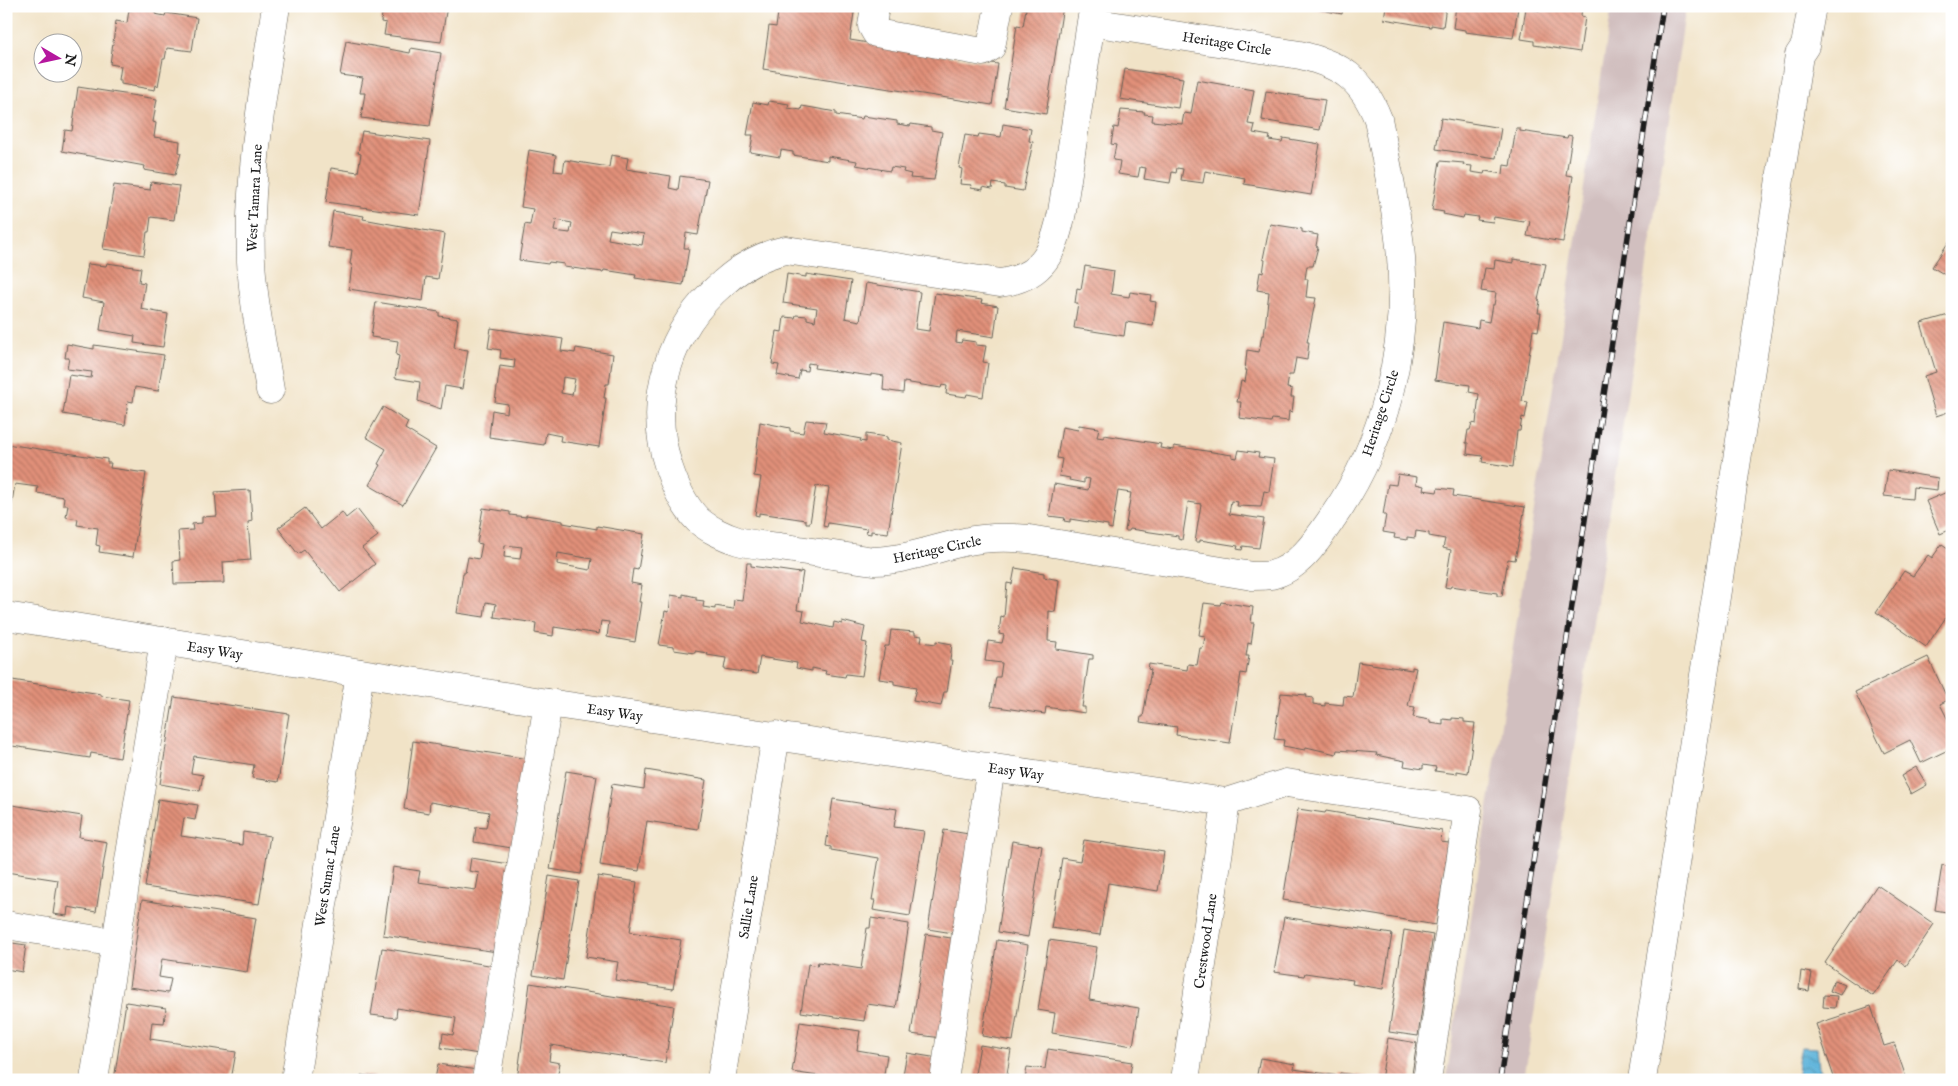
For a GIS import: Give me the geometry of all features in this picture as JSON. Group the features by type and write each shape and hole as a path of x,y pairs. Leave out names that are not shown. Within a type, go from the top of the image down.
{"street":[{"name":"West Tamara Lane","path":"270,390 251,261 253,188 259,114 276,6"},
{"path":"875,6 872,26 876,33 984,52 991,47 999,6"},
{"path":"1642,1080 1799,55 1805,46 1812,6"},
{"name":"Heritage Circle","path":"1093,14 1323,61 1339,68 1351,77 1361,87 1371,103 1378,119 1397,222 1401,257 1401,329 1389,391 1376,435 1345,501 1324,530 1298,560 1285,570 1270,575 1252,576 1029,539 1010,538 972,540 896,560 874,561 739,541 716,532 699,520 684,502 672,478 661,435 660,411 662,387 668,362 678,338 691,315 708,295 750,262 769,253 786,250 1000,282 1012,281 1034,270 1050,252 1059,229 1093,14"},
{"name":"Easy Way","path":"6,616 548,703 1226,802"},
{"path":"94,1080 164,641"},
{"name":"West Sumac Lane","path":"295,1080 360,673"},
{"path":"486,1080 548,703"},
{"name":"Sallie Lane","path":"721,1080 776,735"},
{"path":"944,1080 990,767"},
{"path":"1226,802 1286,783 1468,810 1427,1080"},
{"name":"Crestwood Lane","path":"1184,1080 1226,802"},
{"path":"6,925 116,942"}],"shaded area":[{"path":"1612,6 1686,6 1524,1080 1446,1080"}],"water":[{"path":"1801,1047 1817,1048 1819,1067 1827,1080 1799,1080 1798,1061"}],"building":[{"path":"132,6 156,9 155,14 165,16 166,13 197,18 192,51 167,48 158,86 156,85 155,90 121,84 121,80 119,80 121,66 110,64 116,21 127,23 129,10 132,10"},
{"path":"383,6 447,6 441,42 384,35 386,23 381,22"},
{"path":"779,6 855,6 850,40 998,64 992,105 763,69 769,26 776,27"},
{"path":"1020,6 1063,6 1046,114 1004,107 1017,25 1023,26 1026,9 1020,8"},
{"path":"1302,6 1343,6 1342,14"},
{"path":"1386,6 1446,6 1443,27 1431,25 1431,27 1384,19"},
{"path":"1456,6 1507,6 1518,8 1513,38 1465,32 1465,30 1453,28"},
{"path":"1540,6 1582,6 1581,16 1585,17 1580,52 1534,45 1534,41 1521,39 1526,8 1540,11"},
{"path":"346,41 410,53 411,48 441,53 430,126 361,118 365,93 360,93 363,78 340,75"},
{"path":"1125,69 1183,78 1178,108 1120,99"},
{"path":"1197,80 1254,90 1248,124 1255,125 1253,133 1270,136 1269,140 1282,142 1283,138 1320,144 1311,195 1244,184 1245,178 1205,171 1203,183 1181,180 1183,169 1177,168 1176,173 1172,172 1170,183 1144,179 1146,168 1140,167 1138,177 1118,174 1120,161 1113,160 1116,145 1111,144 1114,127 1118,128 1121,110 1145,112 1144,114 1153,115 1152,121 1182,124 1184,113 1191,114"},
{"path":"78,87 157,99 153,122 156,123 154,137 180,141 179,152 181,153 175,175 144,170 145,166 62,151 65,130 72,131"},
{"path":"1266,91 1325,100 1320,130 1262,120"},
{"path":"769,101 789,104 788,108 801,110 802,106 836,112 836,115 862,119 863,116 897,121 897,124 931,127 931,130 942,132 934,180 910,178 911,174 903,172 904,169 891,167 890,171 856,165 857,161 828,156 828,161 793,155 793,152 781,150 780,157 750,152 753,135 747,135 753,102 768,105"},
{"path":"1441,118 1501,128 1496,158 1436,149"},
{"path":"1003,124 1031,129 1029,141 1033,142 1023,191 1005,188 1005,185 993,183 992,189 983,187 983,190 971,188 972,185 960,184 962,169 959,168 965,135 978,137 979,134 1001,137"},
{"path":"1516,128 1520,128 1520,131 1567,138 1568,135 1572,136 1566,175 1573,176 1563,242 1527,236 1530,221 1524,220 1524,222 1494,217 1493,222 1477,220 1478,217 1464,215 1463,218 1432,210 1440,161 1464,163 1463,165 1472,166 1471,172 1484,174 1485,171 1503,174 1504,165 1510,166"},
{"path":"362,131 430,141 419,215 326,202 331,168 358,172 361,154 358,153"},
{"path":"529,150 556,155 554,171 563,172 565,160 609,167 611,155 628,158 626,169 671,176 669,188 678,190 680,176 708,180 698,235 686,233 684,248 689,248 683,285 635,278 636,275 604,270 603,272 564,267 564,264 519,260 525,224 530,225 533,209 521,207","holes":["556,220 572,223 570,233 554,231","610,229 644,234 642,245 608,239"]},
{"path":"151,182 179,186 174,220 151,217 144,255 103,249 114,185 150,190"},
{"path":"333,211 364,216 363,219 445,234 438,279 426,277 423,301 349,289 352,250 328,247"},
{"path":"1270,224 1302,229 1302,232 1318,235 1316,246 1318,247 1313,266 1307,266 1305,279 1308,279 1306,297 1316,298 1307,342 1309,342 1307,360 1296,358 1293,375 1289,375 1287,388 1292,389 1291,397 1294,397 1292,412 1289,411 1288,421 1272,419 1271,422 1239,418 1241,402 1237,402 1241,381 1245,382 1247,350 1259,352 1262,335 1264,335 1269,292 1257,290 1260,272 1263,273 1265,260 1263,259"},
{"path":"1952,237 1952,279 1932,267"},
{"path":"1513,259 1546,264 1538,300 1540,301 1538,313 1541,313 1538,331 1533,330 1522,401 1528,402 1525,418 1522,417 1520,431 1517,431 1513,467 1482,462 1483,456 1467,454 1468,430 1470,430 1472,423 1476,424 1479,394 1469,392 1470,385 1435,380 1443,322 1478,328 1479,320 1489,322 1496,293 1481,291 1485,268 1494,269 1495,260 1513,263"},
{"path":"107,263 141,268 139,282 145,283 141,309 168,314 163,347 134,343 135,336 100,330 104,302 82,298 88,264 106,266"},
{"path":"1085,266 1114,271 1111,294 1129,297 1130,292 1151,295 1150,301 1156,302 1153,326 1126,322 1124,336 1074,328 1078,303 1075,303 1077,288 1081,289"},
{"path":"787,274 806,277 806,274 851,281 845,318 860,321 866,283 920,292 915,329 929,331 935,293 982,300 981,303 998,306 994,337 957,331 956,342 961,343 962,340 986,346 983,362 988,363 983,397 967,394 966,397 946,394 947,386 942,385 941,388 904,382 903,393 883,390 884,376 814,368 815,364 808,363 807,371 800,370 798,379 777,375 779,365 772,364 777,331 782,332 784,317 807,316 807,319 815,321 817,308 783,303"},
{"path":"376,302 439,312 439,316 458,319 454,348 468,350 462,389 445,386 441,409 418,401 420,382 395,378 399,356 396,355 398,341 371,337"},
{"path":"1952,314 1952,421 1948,412 1936,416 1924,376 1936,372 1921,323"},
{"path":"491,328 563,339 561,351 575,353 576,348 613,354 609,384 606,384 604,398 606,398 599,447 560,441 561,436 546,433 544,445 489,437 492,410 507,413 508,404 495,402 500,366 514,368 515,360 500,358 501,350 488,348","holes":["563,377 575,379 572,395 561,393"]},
{"path":"67,344 94,349 94,345 164,355 158,391 135,387 133,402 128,401 125,425 63,414 69,375 91,378 92,372 67,369 69,358 65,358"},
{"path":"383,407 408,422 405,429 436,448 403,505 369,485 386,449 366,437"},
{"path":"806,420 826,422 824,432 861,439 860,441 866,442 866,434 887,437 887,440 902,443 888,533 871,531 871,534 866,533 867,529 828,523 827,527 823,526 829,488 816,486 810,523 806,523 806,520 759,513 759,516 755,515 761,477 754,476 760,422 790,428 790,431 803,433"},
{"path":"1079,425 1099,428 1097,437 1104,438 1104,435 1161,444 1160,448 1174,450 1174,446 1232,455 1232,457 1237,458 1239,450 1259,453 1258,457 1274,459 1269,492 1264,491 1261,507 1237,506 1238,502 1231,501 1229,514 1264,519 1259,548 1243,546 1242,550 1237,549 1238,546 1200,540 1200,542 1195,542 1201,504 1188,502 1182,540 1178,539 1178,536 1130,529 1125,531 1131,493 1118,491 1112,529 1108,528 1108,525 1070,519 1070,522 1064,521 1065,518 1049,516 1054,484 1088,490 1090,479 1084,478 1084,483 1059,476 1062,459 1057,458 1062,427 1078,430"},
{"path":"6,444 107,459 107,463 111,463 110,468 146,473 133,557 99,552 100,546 96,545 98,528 77,525 78,519 66,517 68,505 63,505 64,497 37,493 38,487 15,484 11,508 6,508"},
{"path":"1888,470 1938,478 1937,490 1913,487 1912,499 1884,496"},
{"path":"1398,474 1417,477 1416,484 1424,486 1423,490 1437,492 1438,488 1454,490 1453,496 1525,507 1515,560 1508,559 1502,596 1497,596 1497,593 1451,586 1450,588 1445,587 1451,550 1443,548 1445,539 1429,536 1429,533 1416,531 1415,538 1407,537 1407,540 1394,538 1395,534 1383,532 1386,515 1383,515 1388,484 1396,485"},
{"path":"250,490 252,521 248,522 251,560 223,562 224,583 174,584 173,561 180,560 178,531 193,530 192,524 202,523 202,517 217,516 215,492"},
{"path":"1947,492 1952,503 1952,529 1940,534 1926,501"},
{"path":"305,508 321,529 342,512 346,518 357,509 378,536 362,548 375,564 340,592 304,550 298,554 278,528"},
{"path":"483,508 510,512 510,515 526,517 526,515 597,529 597,526 644,534 638,570 633,569 631,583 642,585 635,642 607,637 609,622 601,621 599,634 554,627 553,636 535,633 536,623 494,617 496,604 486,602 484,617 457,613 463,573 465,573 468,557 479,559 482,544 477,543","holes":["505,545 522,547 520,559 504,557","558,553 592,559 590,570 557,564"]},
{"path":"1942,544 1952,551 1952,612 1950,611 1926,647 1876,612 1904,571 1913,576 1928,555 1932,558"},
{"path":"747,563 751,563 751,566 803,572 797,610 804,611 802,621 833,628 834,622 842,624 842,621 865,627 862,642 867,643 862,676 846,674 845,677 825,674 826,671 812,668 812,671 796,668 797,663 760,657 757,674 724,669 726,658 695,651 695,653 674,650 674,647 659,645 665,611 669,612 671,595 683,597 683,594 696,597 696,600 704,601 703,607 715,609 715,606 733,609 734,599 742,600"},
{"path":"1015,568 1044,573 1044,577 1059,580 1055,612 1049,611 1048,641 1057,642 1056,649 1093,655 1093,659 1089,659 1082,707 1085,707 1085,713 1046,707 1045,714 991,706 996,677 1000,677 1002,663 985,661 988,641 1002,643 1004,635 999,634 1001,616 1004,617 1007,583 1012,584"},
{"path":"1221,602 1253,607 1251,623 1254,623 1251,644 1248,643 1246,656 1249,656 1246,674 1241,673 1230,743 1176,735 1177,727 1140,722 1141,717 1143,717 1151,670 1148,669 1149,664 1187,670 1188,664 1197,665 1200,648 1203,648 1205,636 1199,635 1204,603 1220,605"},
{"path":"891,630 915,632 915,635 922,636 921,642 936,644 936,641 952,644 950,660 952,660 947,692 944,692 941,706 913,701 916,688 894,684 894,681 879,679 885,646 889,646"},
{"path":"1928,657 1948,700 1940,704 1952,728 1952,748 1921,763 1910,740 1884,753 1855,692"},
{"path":"1358,662 1412,670 1412,667 1416,668 1408,706 1415,707 1413,717 1443,725 1443,719 1452,720 1452,718 1464,719 1464,722 1475,723 1468,773 1457,771 1457,774 1435,771 1436,767 1423,765 1423,769 1404,766 1405,761 1376,755 1377,753 1337,750 1336,754 1306,747 1305,750 1283,746 1284,740 1274,739 1281,693 1307,695 1306,697 1313,698 1313,704 1325,706 1325,703 1343,705 1344,696 1353,697"},
{"path":"6,679 129,700 120,758 91,753 90,758 6,745"},
{"path":"174,697 289,714 278,782 252,778 254,765 194,756 191,773 203,775 200,791 160,784"},
{"path":"413,741 528,759 512,848 474,842 476,827 486,828 489,812 430,802 429,813 404,809"},
{"path":"1916,767 1927,785 1911,794 1901,776"},
{"path":"646,770 706,780 698,829 647,821 639,871 600,865 612,784 644,789"},
{"path":"566,771 597,776 581,874 550,869"},
{"path":"158,799 198,805 195,820 184,818 181,836 242,845 243,832 270,836 259,904 145,887"},
{"path":"833,799 897,809 894,827 924,831 910,916 873,910 875,900 872,900 879,858 831,850 831,847 826,846"},
{"path":"6,804 82,816 79,837 107,842 96,912 68,907 67,916 53,914 58,880 6,872"},
{"path":"1298,809 1325,813 1326,811 1442,831 1441,842 1449,843 1436,925 1283,900"},
{"path":"944,830 975,835 959,934 928,929"},
{"path":"1084,840 1164,852 1158,891 1108,883 1100,935 1051,928 1062,858 1080,861"},
{"path":"1012,841 1042,846 1028,937 998,932"},
{"path":"471,858 510,864 497,952 383,935 393,867 420,871 418,882 476,890 479,873 469,871"},
{"path":"1942,865 1952,867 1952,913 1935,910"},
{"path":"549,876 579,881 563,980 533,975"},
{"path":"598,876 637,882 630,932 681,940 673,989 615,980 618,962 586,957"},
{"path":"1877,885 1934,924 1906,966 1898,960 1873,996 1825,963"},
{"path":"142,900 256,918 247,972 162,959 159,977 171,979 168,993 129,987"},
{"path":"1284,917 1392,934 1383,989 1352,984 1353,980 1305,973 1304,976 1274,972"},
{"path":"871,918 909,924 896,1008 867,1004 864,1021 801,1012 808,964 817,966 818,962 861,969 867,928 870,928"},
{"path":"1404,930 1433,935 1418,1036 1389,1032"},
{"path":"926,934 957,939 942,1038 911,1034"},
{"path":"997,940 1028,945 1013,1041 982,1036"},
{"path":"1049,940 1097,947 1089,1000 1139,1008 1133,1046 1052,1033 1055,1013 1038,1010"},
{"path":"6,942 26,945 22,972 6,969"},
{"path":"382,948 495,966 479,1054 441,1048 443,1033 453,1035 456,1018 397,1008 396,1018 371,1015"},
{"path":"1801,971 1812,973 1809,991 1799,989"},
{"path":"1834,980 1845,985 1840,995 1830,991"},
{"path":"530,983 674,1006 665,1063 551,1045 549,1061 560,1063 557,1078 546,1076 545,1080 517,1080"},
{"path":"1824,995 1837,996 1835,1008 1823,1007"},
{"path":"126,1002 166,1008 164,1023 152,1022 150,1039 236,1052 231,1080 114,1080"},
{"path":"1871,1006 1884,1046 1894,1043 1907,1080 1835,1080 1816,1024"},
{"path":"800,1022 860,1031 857,1050 887,1055 883,1080 844,1080 792,1072"},
{"path":"1388,1038 1417,1043 1411,1080 1381,1080"},
{"path":"980,1045 1011,1050 1006,1080 974,1080"},
{"path":"1048,1049 1132,1062 1129,1080 1025,1080 1027,1067 1045,1069"},
{"path":"907,1053 938,1058 934,1080 902,1080"},
{"path":"1260,1058 1295,1064 1294,1069 1339,1076 1340,1073 1369,1077 1369,1080 1256,1080"},
{"path":"438,1064 477,1070 475,1080 435,1079"},
{"path":"361,1075 388,1079 388,1080 360,1080"}],"railway":[{"path":"1500,1080 1663,6"}]}
